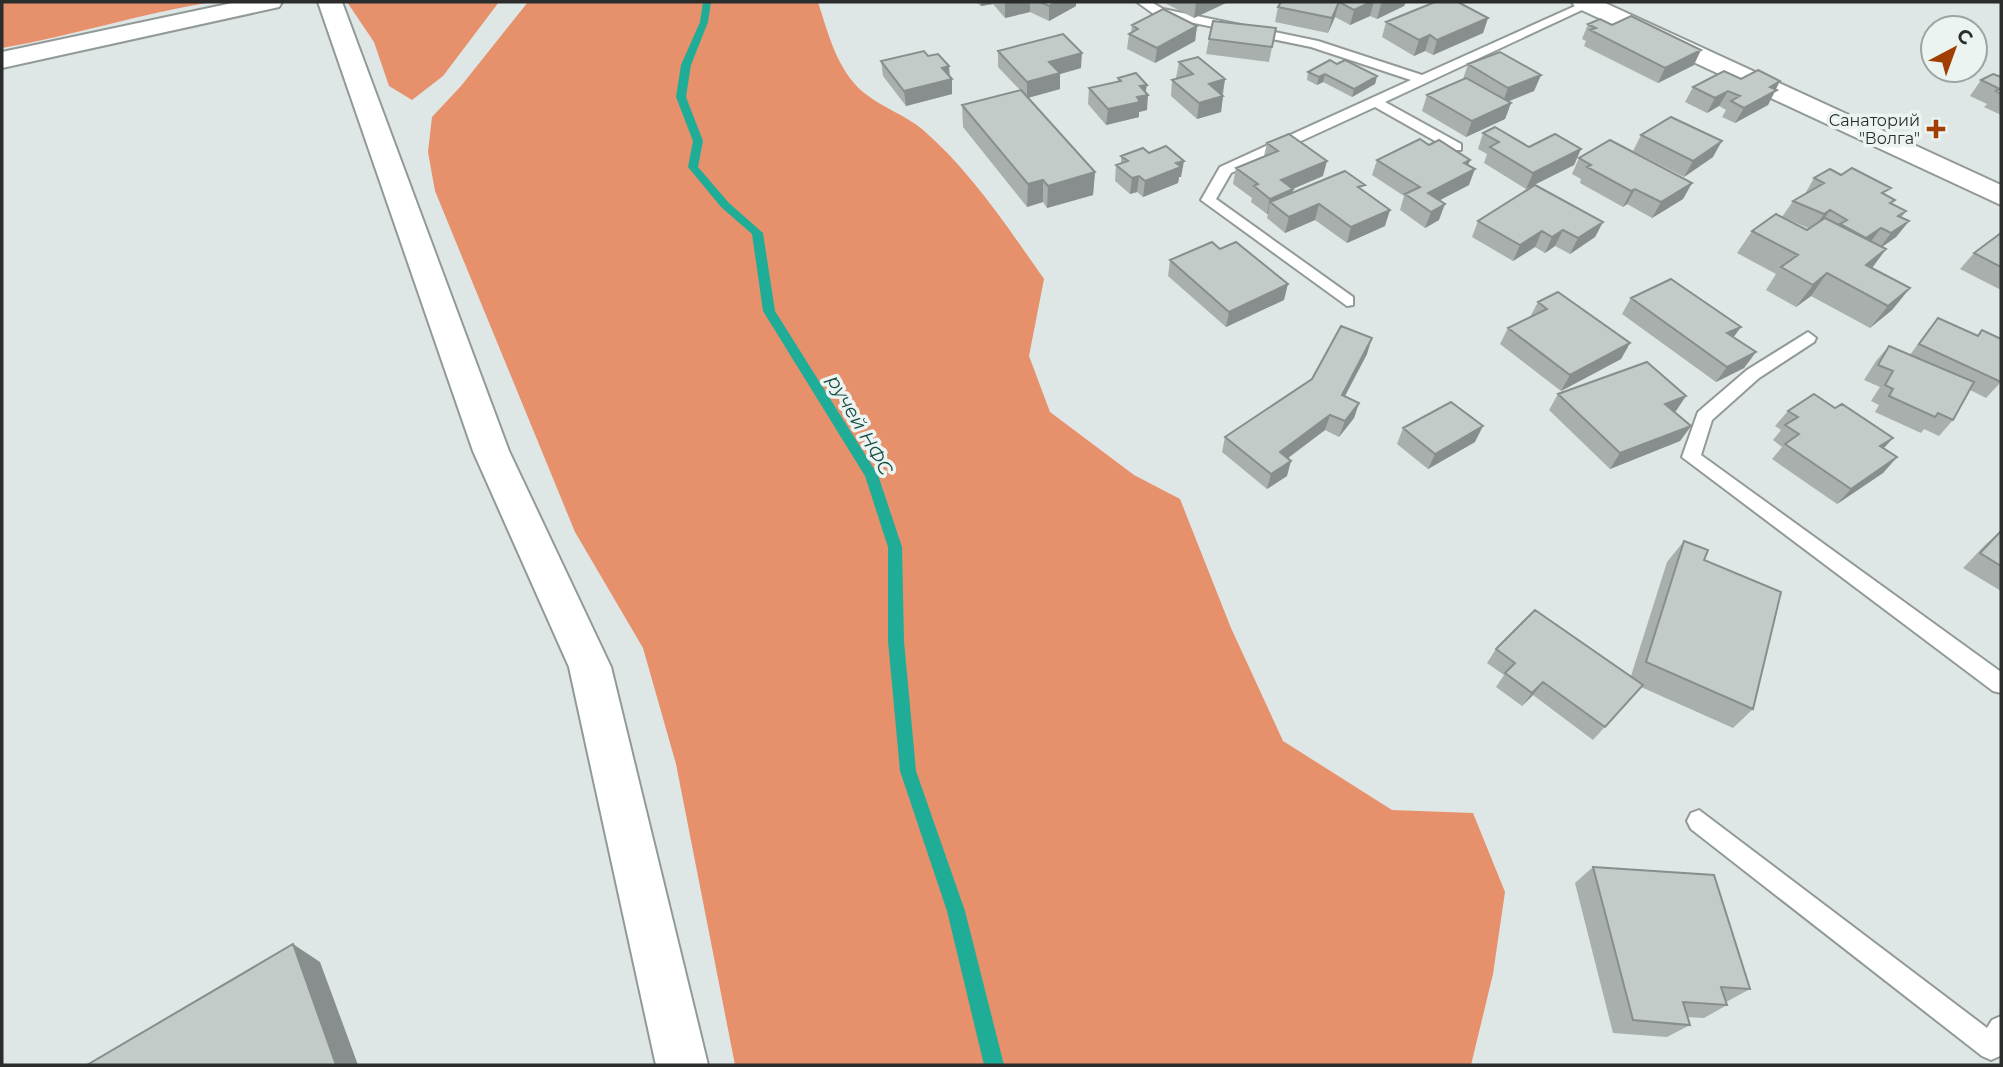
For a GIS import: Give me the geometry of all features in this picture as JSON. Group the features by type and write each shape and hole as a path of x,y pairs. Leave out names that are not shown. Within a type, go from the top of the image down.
{"street":[{"path":"2,60 270,2"},
{"path":"330,2 491,451 590,667 682,1065"},
{"path":"1588,2 2001,196"}],"lane":[{"path":"1143,2 1159,12 1314,44 1423,80"},
{"path":"1346,301 1208,200 1225,170 1588,2"},
{"path":"1374,102 1457,147"},
{"path":"1808,338 1753,374 1704,417 1691,457 2001,684"},
{"path":"1699,821 1991,1047 2001,1029"}],"shaded area":[{"path":"2,2 212,2 2,48"},
{"path":"347,2 499,2 443,76 412,100 389,86 374,42"},
{"path":"528,2 818,2 840,62 854,83 870,97 922,129 940,145 988,201 1044,279 1029,356 1050,412 1134,475 1180,499 1231,628 1283,741 1392,810 1473,813 1505,892 1493,974 1471,1065 735,1065 676,764 643,648 575,532 435,191 428,152 432,117 461,86"}],"building":[{"path":"1040,2 1057,2 1049,6"},
{"path":"1281,2 1339,2 1332,18 1278,7"},
{"path":"1339,2 1371,2 1354,10"},
{"path":"1435,2 1458,2 1488,18 1437,40 1430,35 1419,40 1386,22"},
{"path":"1163,9 1197,26 1157,48 1129,34 1138,29 1132,25"},
{"path":"1631,16 1701,50 1665,68 1590,30 1596,28 1588,24 1600,19 1612,25"},
{"path":"1213,21 1276,28 1272,47 1209,39"},
{"path":"1063,34 1082,53 1049,62 1060,73 1027,82 998,51"},
{"path":"924,51 928,56 938,54 949,66 942,68 952,79 904,91 881,61"},
{"path":"1500,52 1541,75 1508,88 1468,64"},
{"path":"1198,57 1225,79 1209,84 1223,96 1199,103 1172,80 1193,74 1179,62"},
{"path":"1330,60 1337,64 1345,60 1377,76 1354,89 1325,74 1319,77 1308,72"},
{"path":"1758,70 1780,81 1770,87 1777,90 1744,108 1731,101 1740,96 1728,91 1715,98 1693,87 1724,71 1741,79"},
{"path":"1136,73 1147,85 1140,86 1148,95 1137,97 1140,102 1108,109 1089,88 1121,81 1118,78"},
{"path":"1993,74 2001,77 2001,94 1996,91 2000,89 1989,84 1989,76"},
{"path":"1466,78 1511,103 1472,121 1427,95"},
{"path":"1021,90 1095,172 1048,186 1043,180 1028,184 962,105"},
{"path":"1671,117 1722,141 1693,161 1641,135"},
{"path":"1495,127 1529,147 1555,134 1581,149 1533,173 1490,147 1499,142 1483,133"},
{"path":"1289,134 1327,161 1281,180 1293,189 1270,199 1254,186 1258,184 1236,168 1278,151 1267,143"},
{"path":"1420,139 1429,145 1439,140 1470,160 1464,163 1475,169 1428,193 1445,204 1431,212 1405,194 1420,187 1377,160"},
{"path":"1610,140 1692,183 1661,202 1635,189 1631,191 1587,167 1591,165 1579,158"},
{"path":"1166,146 1184,161 1176,163 1181,167 1145,181 1139,176 1132,178 1116,165 1128,161 1121,156 1143,148 1149,153"},
{"path":"1852,168 1891,188 1882,193 1895,200 1890,203 1906,211 1898,216 1909,221 1891,233 1881,228 1866,238 1840,224 1847,220 1830,210 1824,214 1793,201 1824,183 1814,178 1830,169 1841,175"},
{"path":"1345,171 1365,185 1358,187 1390,210 1351,227 1319,204 1289,217 1270,202"},
{"path":"1535,185 1603,222 1578,238 1563,230 1552,237 1542,231 1520,245 1478,221"},
{"path":"1776,214 1807,230 1825,218 1886,249 1866,265 1910,288 1888,306 1827,273 1813,285 1781,267 1798,255 1752,231"},
{"path":"2001,233 2001,267 1974,253"},
{"path":"1212,242 1220,249 1236,242 1288,284 1229,312 1170,260"},
{"path":"1671,279 1741,327 1727,333 1756,352 1727,367 1631,298"},
{"path":"1558,292 1630,343 1570,375 1508,328 1547,309 1538,302"},
{"path":"1938,318 1978,336 1982,330 2001,339 2001,382 1919,344"},
{"path":"1341,326 1372,338 1342,395 1359,403 1345,421 1330,415 1280,452 1291,461 1271,474 1225,437 1312,379"},
{"path":"1889,346 1974,382 1953,420 1938,413 1935,417 1889,396 1893,389 1885,385 1893,371 1878,365"},
{"path":"1647,362 1686,396 1665,404 1691,426 1620,453 1558,394"},
{"path":"1814,394 1835,408 1842,404 1893,438 1880,446 1897,457 1851,489 1785,444 1799,434 1785,425 1798,417 1788,411"},
{"path":"1451,402 1483,426 1435,454 1403,428"},
{"path":"2001,531 2001,566 1980,553"},
{"path":"1684,541 1708,550 1704,560 1781,592 1753,709 1646,662"},
{"path":"1535,610 1643,685 1605,727 1543,682 1532,693 1505,673 1515,663 1496,649"},
{"path":"1593,867 1714,875 1750,989 1721,987 1727,1005 1683,1002 1690,1025 1633,1020"},
{"path":"293,944 336,1065 87,1065"}],"waterway":[{"name":"ручей НФС","path":"707,2 704,22 686,65 681,97 698,141 693,167 725,205 757,233 769,311 871,475 895,547 896,641 908,771 956,911 994,1065"}],"place":[{"name":"Санаторий \"Волга\"","path":"1936,129"}]}
